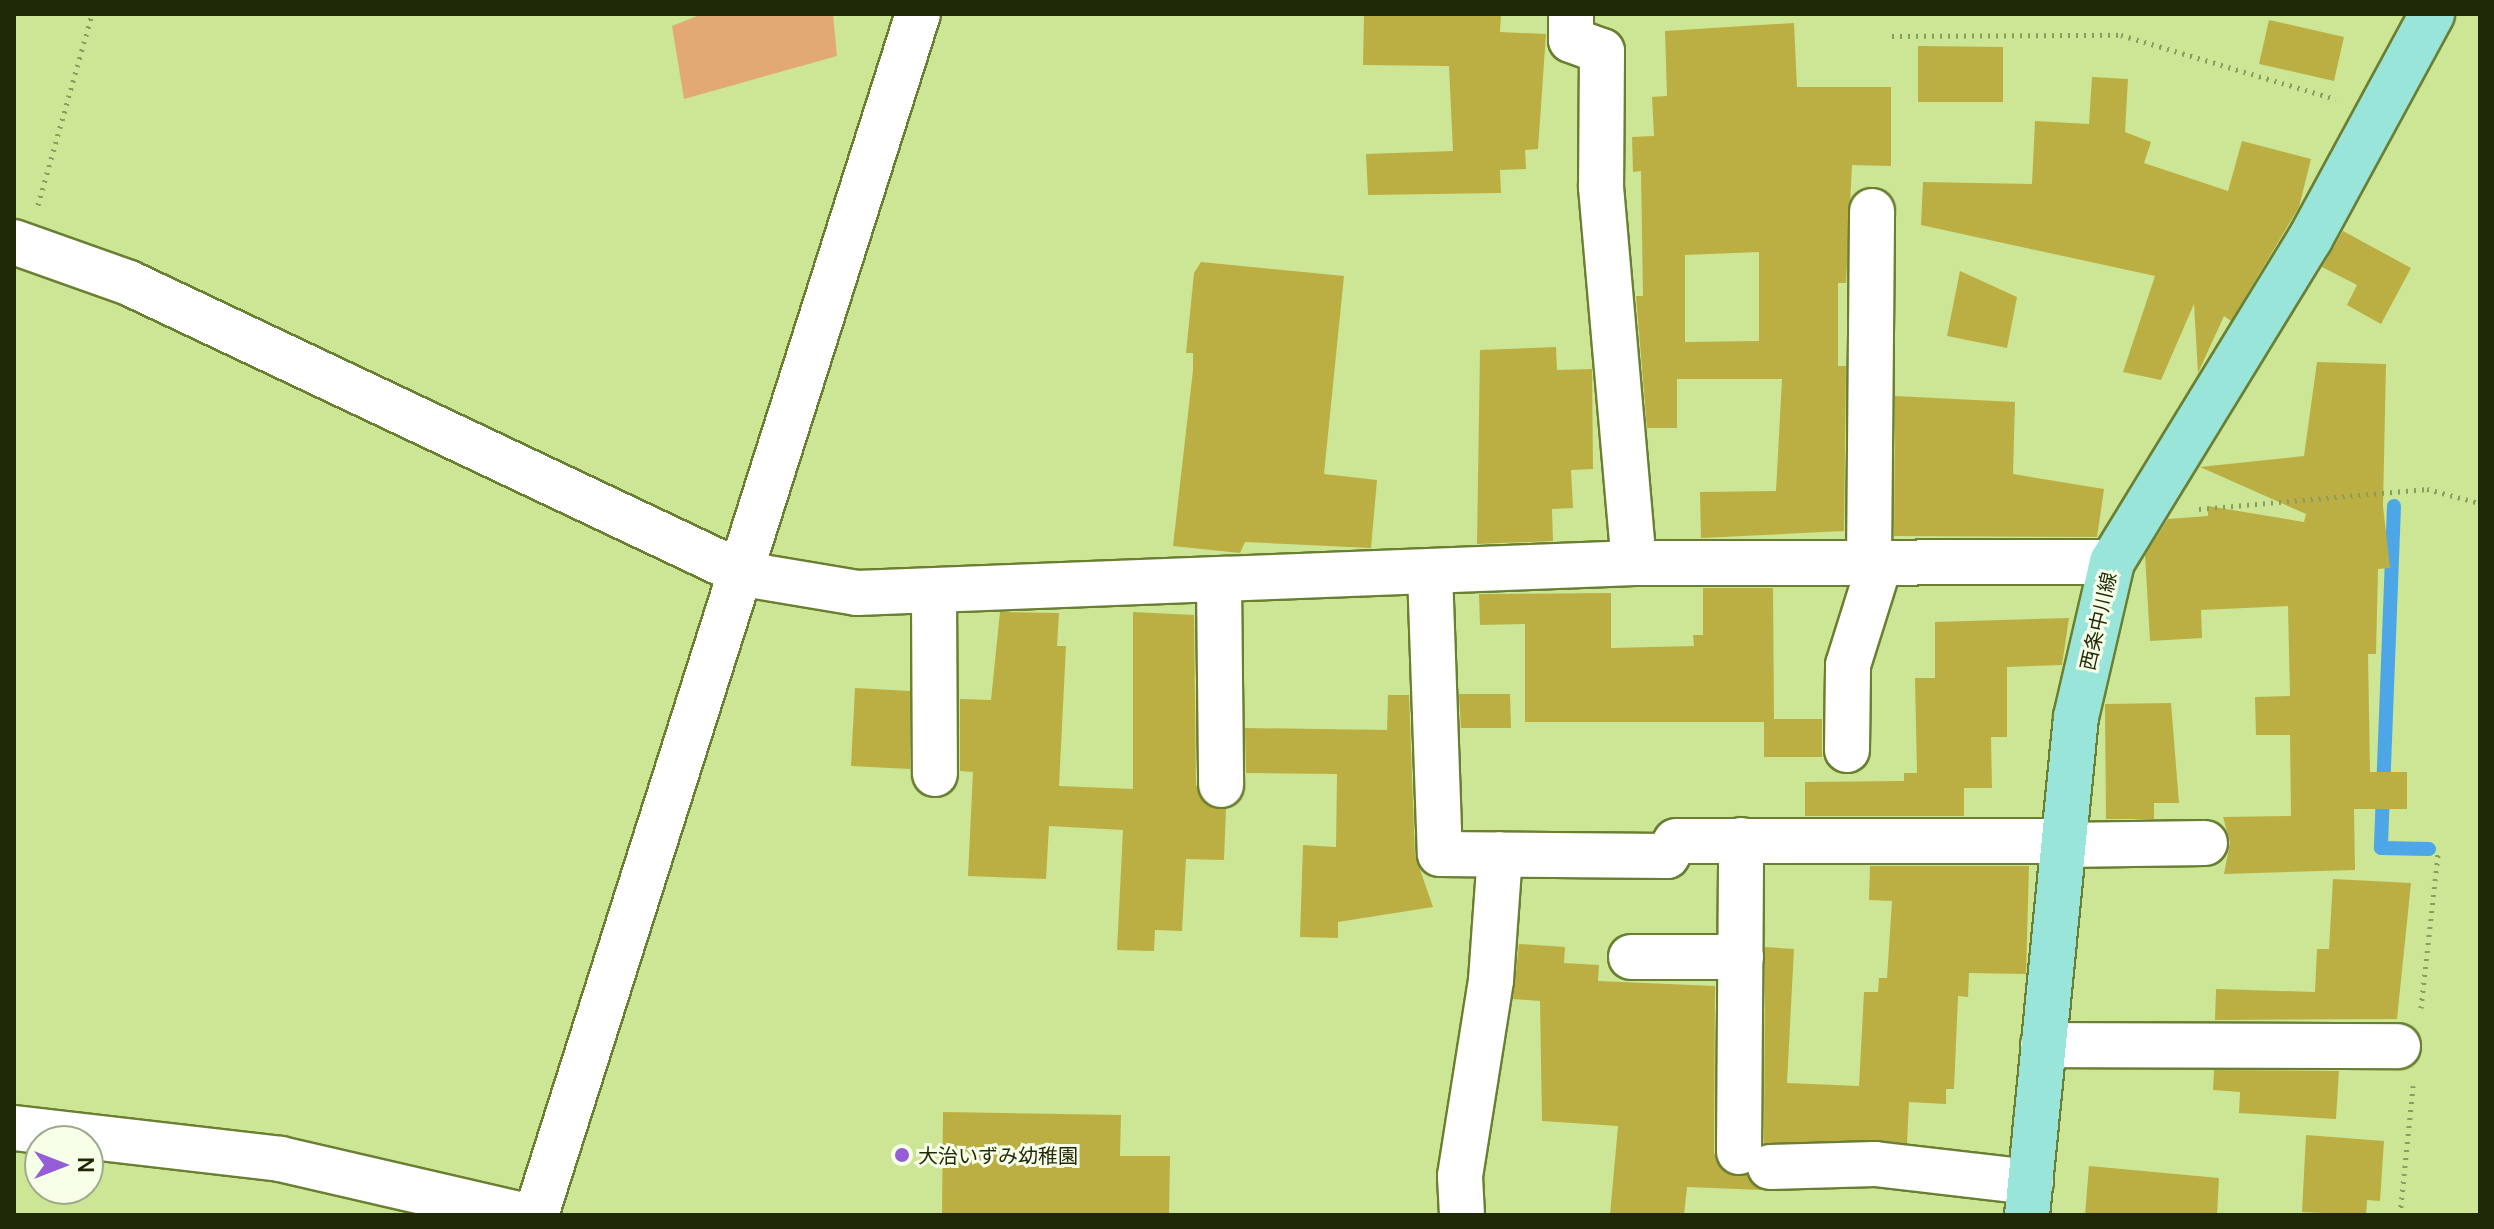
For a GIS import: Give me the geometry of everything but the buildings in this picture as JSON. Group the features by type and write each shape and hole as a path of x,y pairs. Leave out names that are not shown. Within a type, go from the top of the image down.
{"main road":[{"name":"西条中川線","path":"2029,1198 2061,843 2076,717 2112,562 2147,499 2310,239 2432,14"}],"street":[{"path":"536,1215 744,574 918,14"},
{"path":"1571,14 1571,40 1602,51 1601,187 1634,563"},
{"path":"1847,750 1848,665 1874,563 1872,211"},
{"path":"20,244 129,283 744,574 857,593 934,595 1634,563 2112,562"},
{"path":"1430,572 1440,854 1667,856 1676,841 1741,840 2205,843"},
{"path":"1219,582 1221,785"},
{"path":"934,595 935,774"},
{"path":"1741,840 1741,957 1754,1160 1875,1164 2029,1198"},
{"path":"1462,1215 1460,1176 1491,980 1500,854"},
{"path":"1631,957 1741,957"},
{"path":"2043,1045 2398,1046"},
{"path":"14,1128 280,1159 523,1215"}],"path":[{"path":"20,244 92,14"},
{"path":"1892,36 2121,35 2178,58 2379,111"},
{"path":"2147,499 2193,509 2427,489 2480,503"}],"shaded area":[{"path":"702,14 833,14 837,56 684,99 672,26"}],"waterway":[{"path":"2394,506 2381,848 2429,849"}],"place":[{"name":"大治いずみ幼稚園","path":"902,1155"}]}
